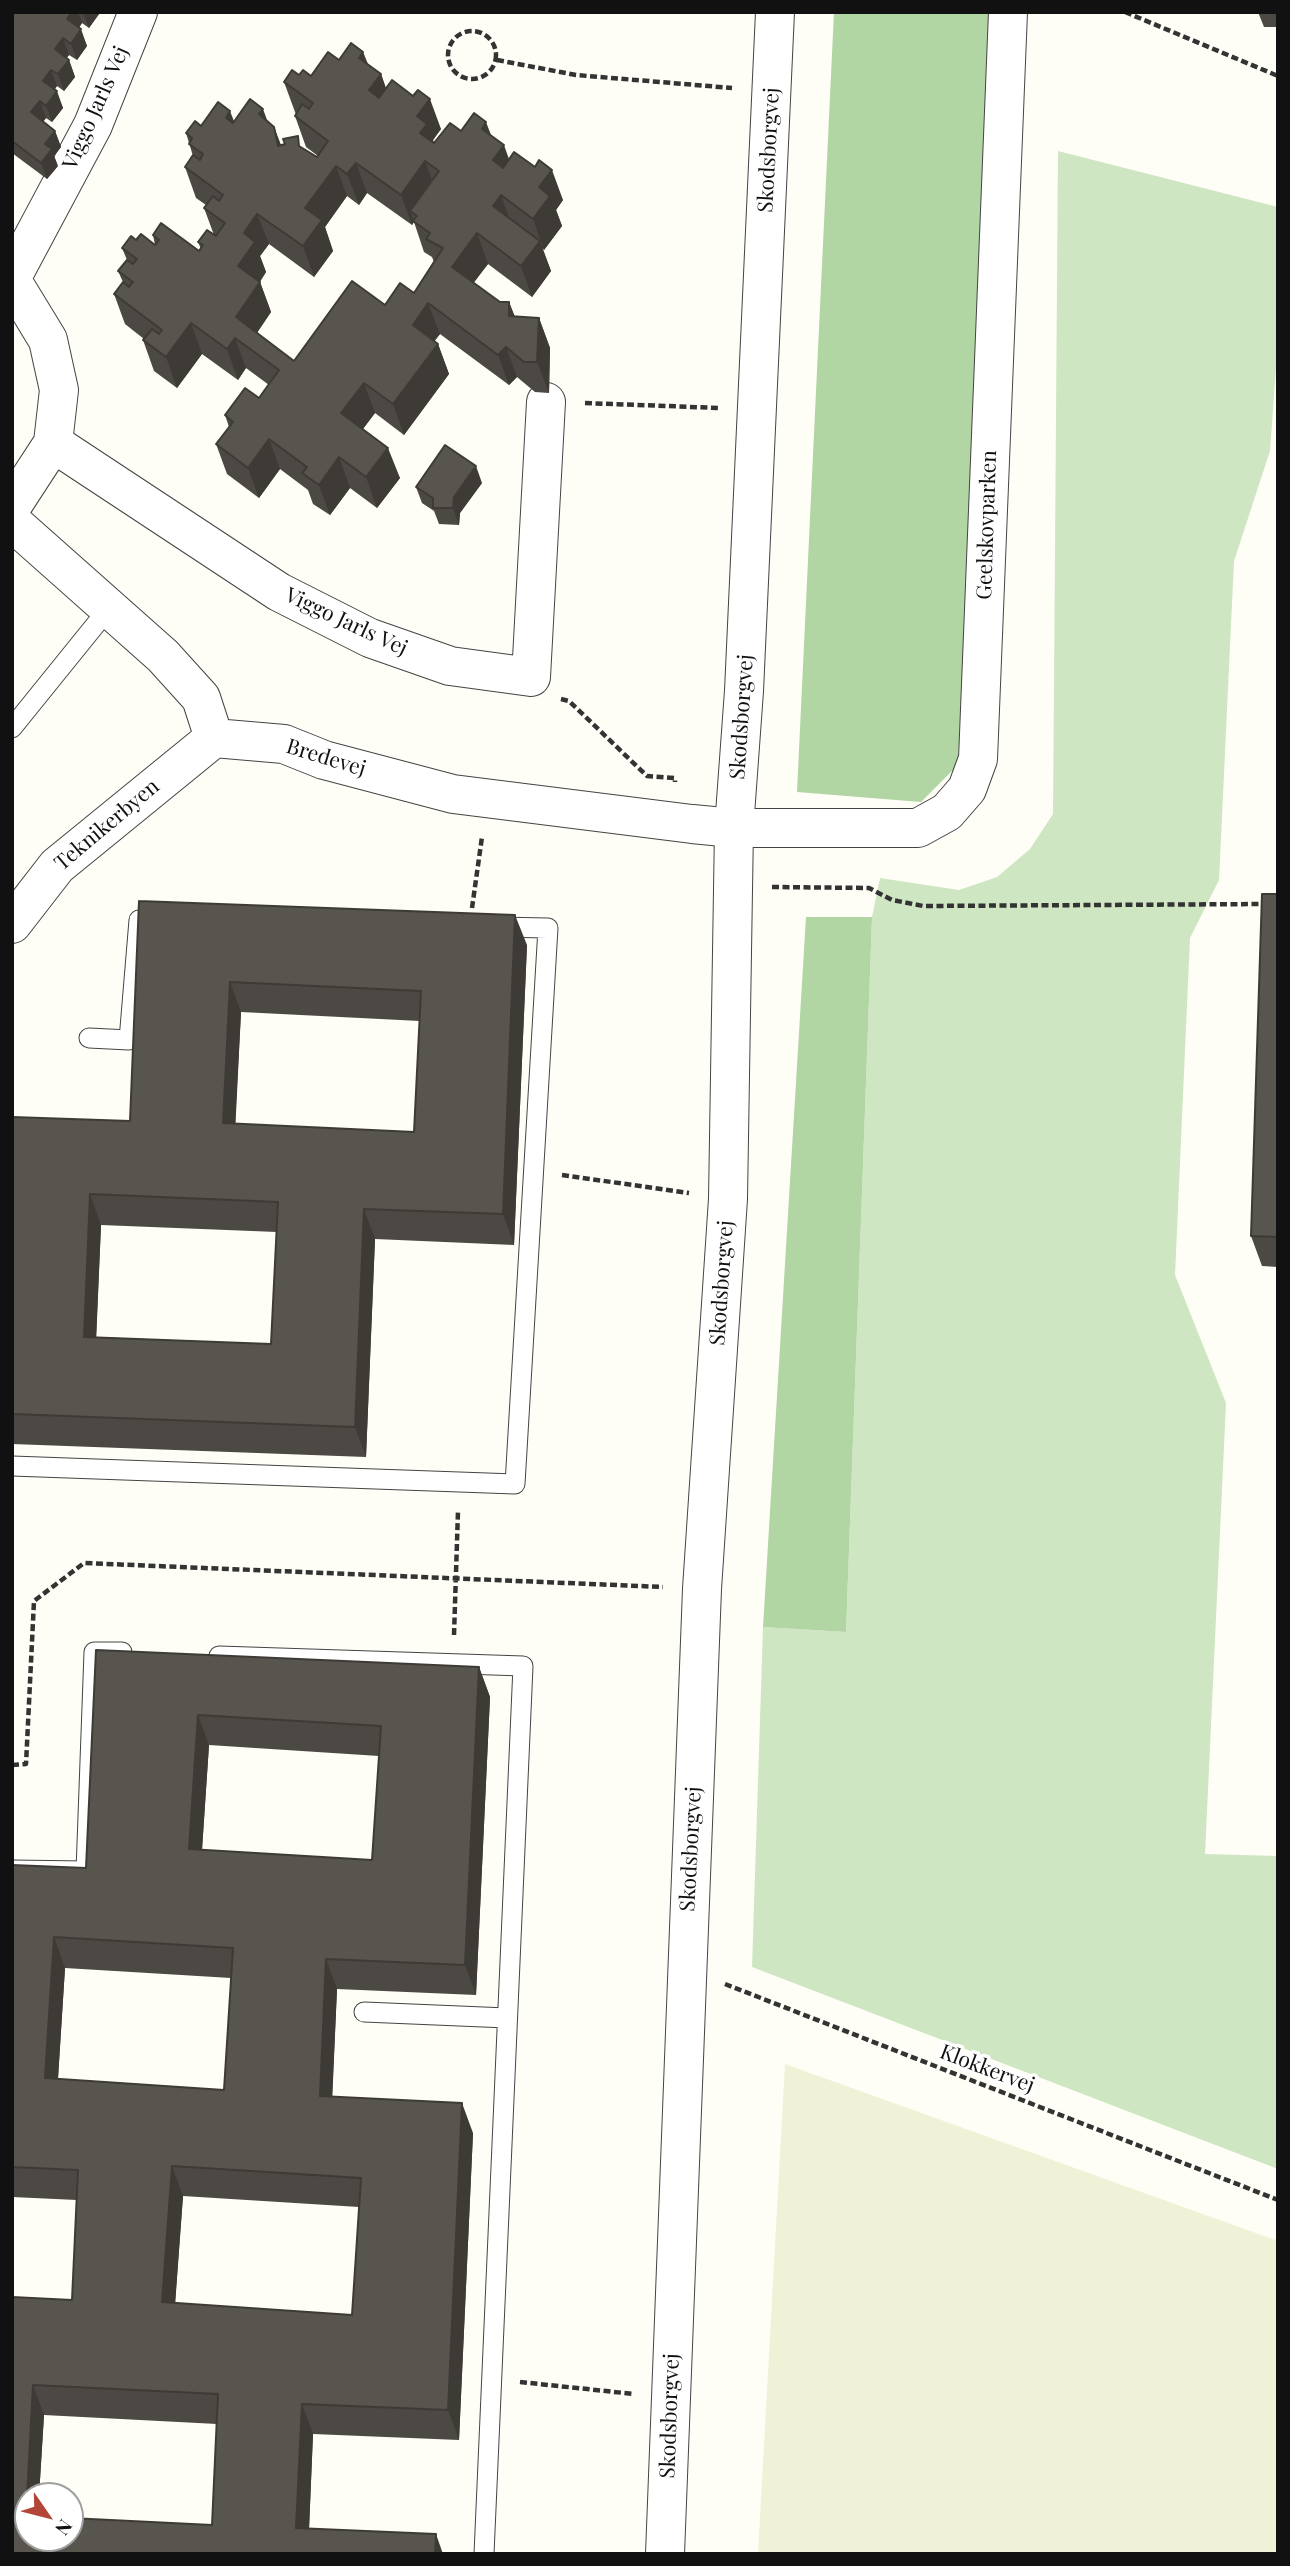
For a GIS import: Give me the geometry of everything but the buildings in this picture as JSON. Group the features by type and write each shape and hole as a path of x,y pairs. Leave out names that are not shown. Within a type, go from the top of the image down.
{"street":[{"name":"Viggo Jarls Vej","path":"12,506 53,443 59,390 48,340 12,279 93,125 138,12"},
{"name":"Skodsborgvej","path":"665,2554 685,1968 702,1589 728,1199 734,828 744,691 775,12"},
{"name":"Geelskovparken","path":"734,828 918,828 947,812 967,789 978,759 1008,12"},
{"path":"531,677 546,402"},
{"name":"Viggo Jarls Vej","path":"53,443 279,592 370,638 450,666 531,677"},
{"path":"12,522 163,656 201,698 214,738"},
{"name":"Bredevej","path":"214,738 284,744 324,760 453,794 734,828"},
{"name":"Teknikerbyen","path":"12,924 57,866 214,738"}],"lane":[{"path":"12,728 109,608"},
{"path":"89,1038 129,1040 139,918 153,919"},
{"path":"12,1466 515,1484 548,928 469,926"},
{"path":"12,1870 86,1871 94,1651 136,1653"},
{"path":"205,1655 523,1666 484,2554"},
{"path":"364,2012 507,2018"}],"path":[{"path":"1125,12 1278,76"},
{"path":"477,30 493,40 497,60 486,76 467,80 451,69 447,50 457,34 477,30"},
{"path":"497,60 587,76 772,91"},
{"path":"546,402 757,409"},
{"path":"531,677 547,695 569,701 647,776 675,778 671,821"},
{"path":"469,926 488,798"},
{"path":"732,886 869,888 892,900 923,906 1273,905"},
{"path":"533,1171 728,1199"},
{"path":"454,1664 460,1482"},
{"path":"12,1765 26,1765 34,1601 84,1563 456,1576 702,1589"},
{"name":"Klokkervej","path":"685,1968 1278,2200"},
{"path":"492,2380 670,2398"}],"green space":[{"path":"834,12 992,12 958,765 921,802 797,792"},
{"path":"1058,151 1278,207 1278,340 1270,451 1234,561 1219,880 1190,938 1175,1275 1226,1403 1205,1854 1278,1856 1278,2169 752,1967 763,1627 846,1632 872,917 880,878 959,890 997,877 1030,849 1053,814"},
{"path":"806,917 872,917 846,1632 763,1627"},
{"path":"785,2064 1278,2241 1278,2554 758,2554"}]}
